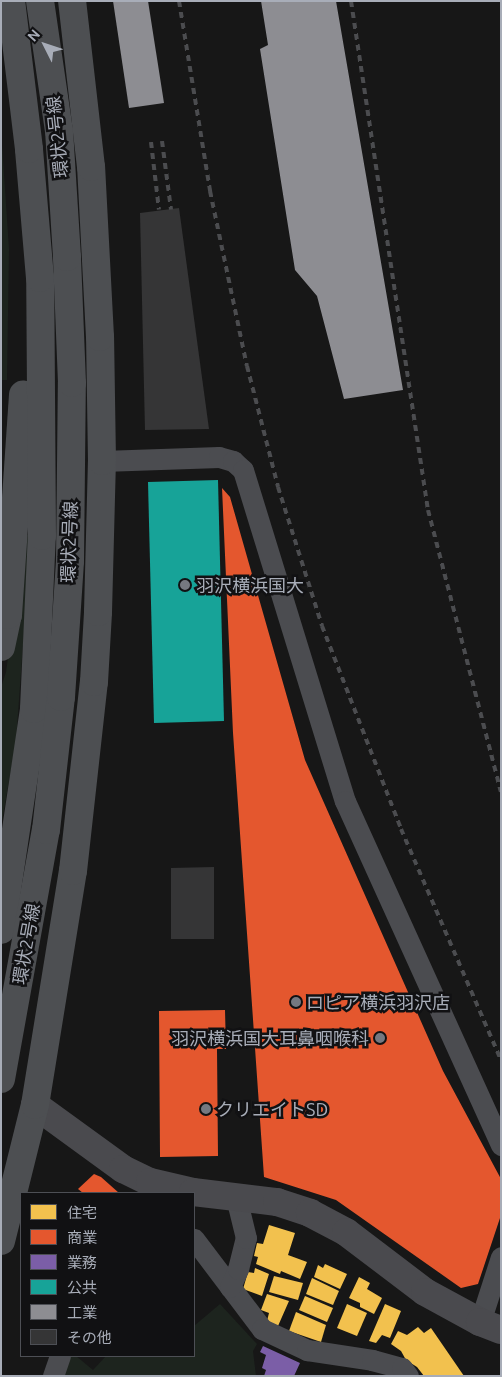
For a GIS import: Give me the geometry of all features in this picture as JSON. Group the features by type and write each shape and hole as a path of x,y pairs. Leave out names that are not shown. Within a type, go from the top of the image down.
{"main road":[{"name":"環状2号線","path":"1,930 34,709 42,536 40,278 29,149 11,1"},
{"name":"環状2号線","path":"1,1079 46,830 61,697 70,561 72,383 67,257 59,131 40,1"},
{"path":"1,1241 35,1105 73,871 94,682 101,554 100,337 91,167 72,1"},
{"path":"1,647 8,615 23,422 25,351 40,278"}],"street":[{"path":"102,461 219,457 233,461 243,470 345,801 501,1145"},
{"path":"35,1105 152,1190 193,1192"},
{"path":"195,1192 277,1202 330,1223 346,1232 426,1292 490,1326 501,1257"},
{"path":"230,1287 238,1269 246,1238 236,1197"},
{"path":"195,1240 262,1330 307,1350 372,1360 402,1368 408,1376"},
{"path":"53,1376 60,1357"}],"shaded area":[{"path":"1,129 9,249 7,380 1,380"},
{"path":"31,534 16,741 1,827 1,687 6,672 25,535"},
{"path":"220,1304 257,1344 253,1351 256,1376 63,1376 70,1357 77,1357 93,1370 105,1357 195,1357 195,1325"}],"building: 住宅":[{"path":"269,1225 295,1233 288,1255 307,1262 300,1279 281,1271 280,1274 256,1264 258,1257 254,1256 257,1243 263,1244"},
{"path":"325,1264 347,1274 340,1289 314,1277 318,1265 323,1268"},
{"path":"255,1268 269,1274 262,1296 243,1289 248,1272 254,1273"},
{"path":"274,1276 303,1283 298,1300 269,1292"},
{"path":"359,1277 370,1283 367,1289 382,1298 374,1314 360,1307 360,1303 349,1298"},
{"path":"312,1278 339,1291 333,1305 306,1294"},
{"path":"267,1294 289,1301 278,1326 267,1321 269,1313 261,1310"},
{"path":"305,1296 333,1308 327,1322 299,1310"},
{"path":"347,1304 367,1313 357,1336 337,1328"},
{"path":"385,1304 401,1311 390,1338 382,1335 376,1343 369,1341"},
{"path":"296,1312 326,1325 321,1342 289,1331"},
{"path":"418,1327 424,1333 431,1328 464,1376 424,1376 417,1367 406,1360 401,1351 391,1344 398,1331 407,1335"}],"building: 商業":[{"path":"222,488 230,497 305,760 443,1071 501,1179 501,1215 478,1284 461,1288 336,1200 264,1177 233,733"},
{"path":"225,1010 226,1049 217,1049 218,1156 160,1157 159,1011"},
{"path":"94,1174 101,1177 118,1192 82,1192 78,1189"}],"building: 業務":[{"path":"263,1346 300,1363 294,1376 264,1376 266,1370 262,1368 266,1355 260,1352"}],"building: 公共":[{"path":"218,480 224,721 154,723 148,482"}],"building: 工業":[{"path":"113,1 148,1 164,103 129,108"},
{"path":"261,1 336,1 403,390 344,399 317,296 295,270 260,49 268,45"}],"building: その他":[{"path":"179,208 209,429 145,430 140,213"},
{"path":"214,867 214,939 171,939 171,868"}],"railway":[{"path":"179,1 210,191 247,366 278,487 322,626 401,829 501,1060"},
{"path":"351,1 428,510 501,792"},
{"path":"162,141 171,209"},
{"path":"151,142 159,210"}],"place":[{"name":"羽沢横浜国大","path":"185,585"},
{"name":"ロピア横浜羽沢店","path":"296,1002"},
{"name":"羽沢横浜国大耳鼻咽喉科","path":"380,1038"},
{"name":"クリエイトSD","path":"206,1109"}]}
